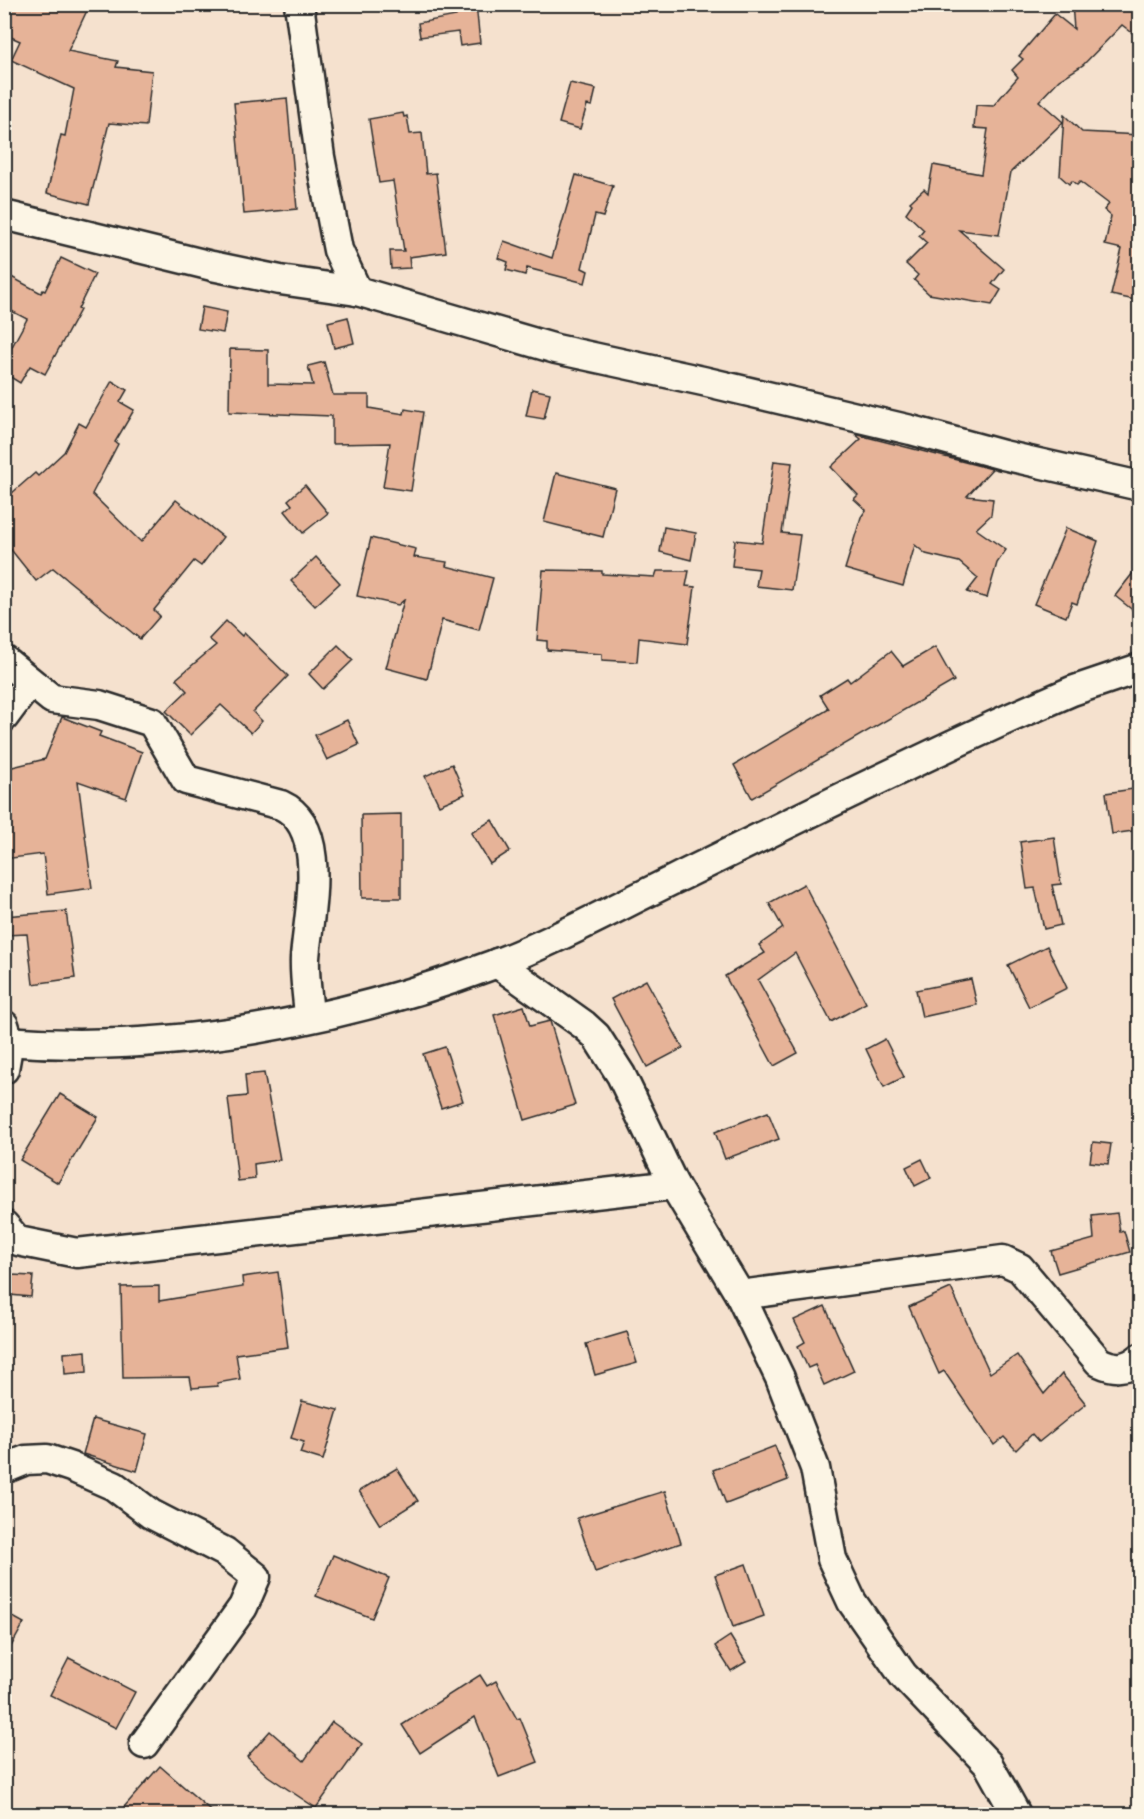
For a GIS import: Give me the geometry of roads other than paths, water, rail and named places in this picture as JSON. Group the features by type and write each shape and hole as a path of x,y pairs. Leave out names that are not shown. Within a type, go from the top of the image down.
{"street":[{"path":"299,4 320,157 338,250 357,291"},
{"path":"4,215 212,266 280,280 357,291 556,349 714,384 1140,486"},
{"path":"4,660 52,699 99,705 152,722 186,780 281,805 293,810 302,820 309,841 313,888 305,960 309,1017"},
{"path":"4,1069 6,1035 80,1044 196,1038 376,1002 497,963 960,740 1072,692 1140,668"},
{"path":"4,717 30,682"},
{"path":"497,963 585,1025 596,1036 621,1075 674,1185 740,1295 780,1378 815,1468 832,1559 852,1602 903,1675 988,1764 1016,1815"},
{"path":"4,1226 18,1241 77,1253 674,1185"},
{"path":"740,1295 1003,1260 1020,1268 1099,1362 1114,1369 1133,1364 1140,1358"},
{"path":"4,1469 26,1460 46,1459 72,1467 114,1486 151,1514 225,1552 256,1577 243,1607 144,1744"}]}
